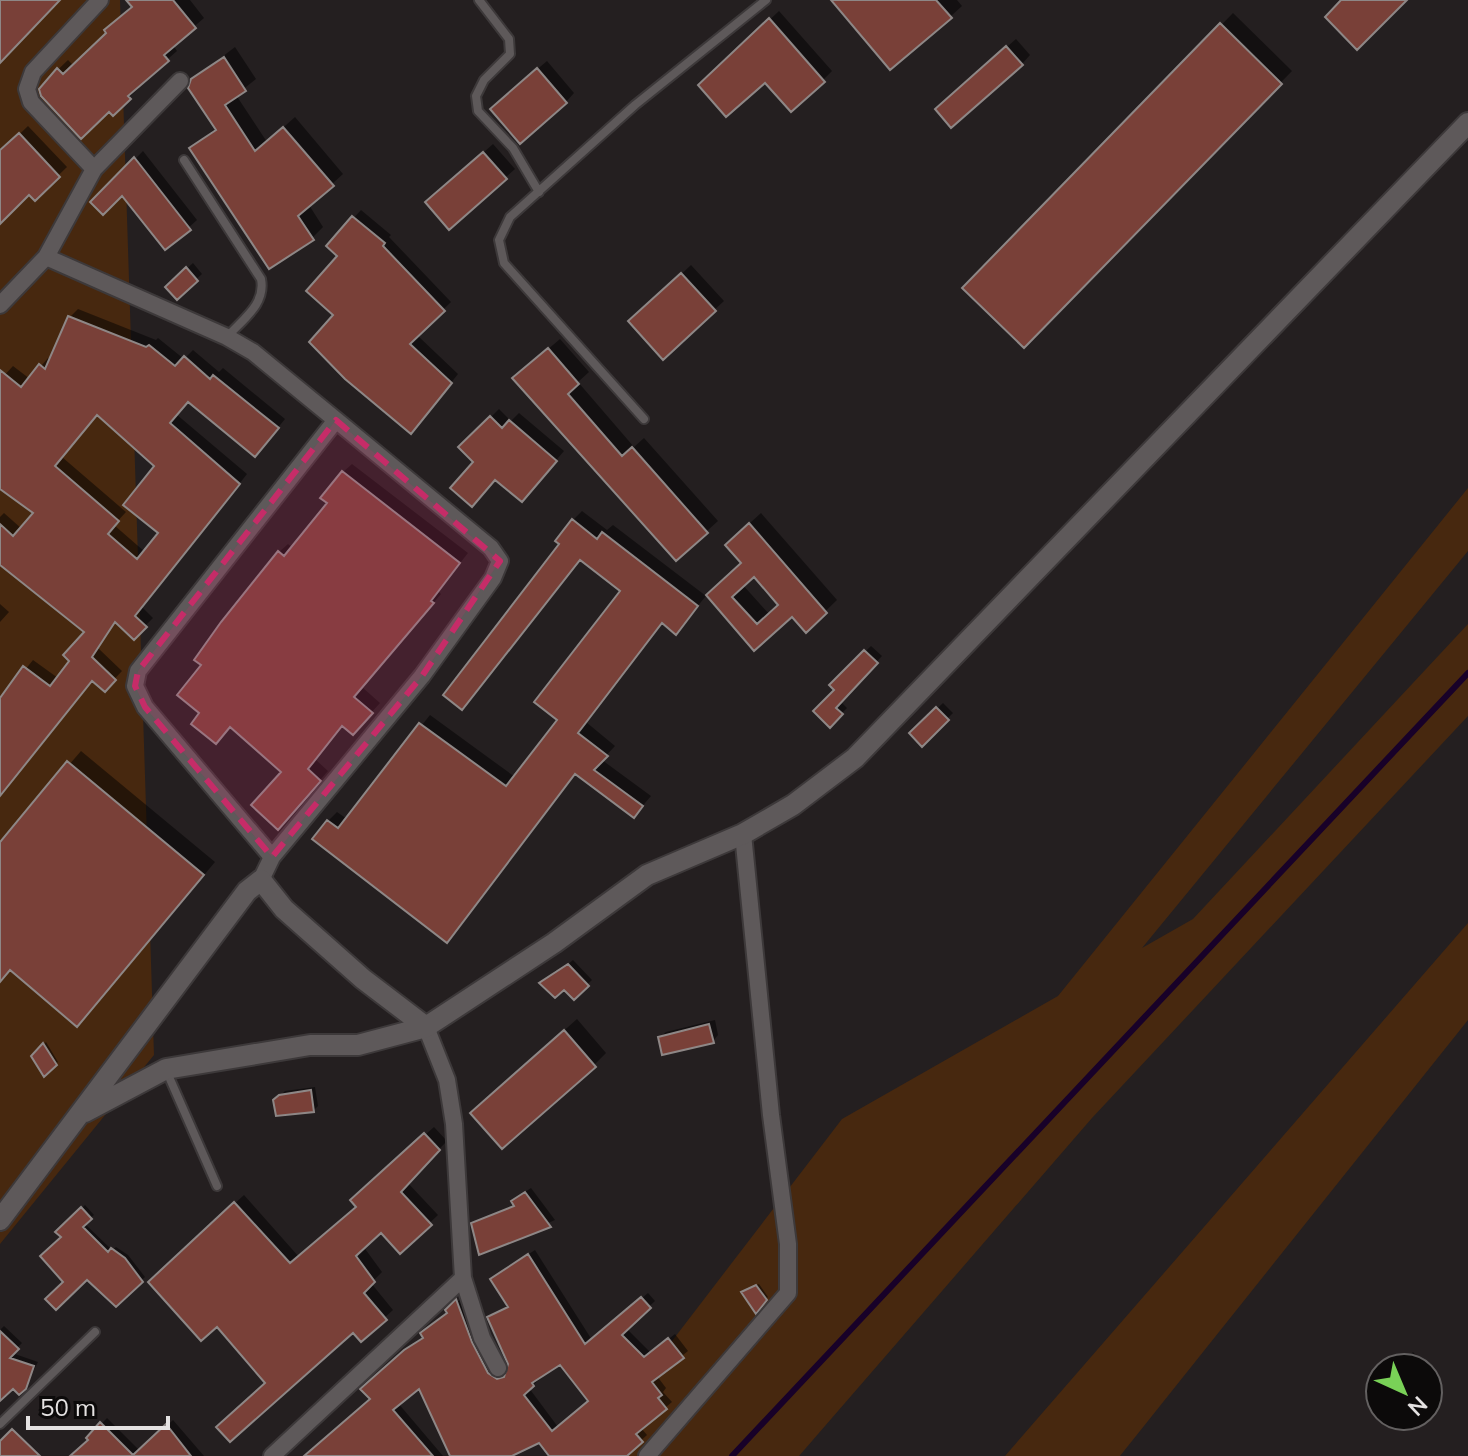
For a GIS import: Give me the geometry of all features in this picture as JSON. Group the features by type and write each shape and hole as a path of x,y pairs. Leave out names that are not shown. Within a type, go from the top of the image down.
{"street":[{"path":"94,169 31,102 27,89 33,72 100,0"},
{"path":"0,305 46,257 94,169 180,81"},
{"path":"82,1114 166,1069 310,1045 358,1045 426,1027 554,943 647,875 743,834 793,805 855,758 1468,123"},
{"path":"0,1220 82,1114 174,984 247,891 261,880 272,857 422,676 493,578 500,561 491,548 253,352 227,337 46,257"},
{"path":"272,857 145,707 135,686 138,671 336,420"},
{"path":"647,1456 788,1293 788,1244 771,1115 743,834"},
{"path":"261,880 273,890 284,909 363,979 426,1027 447,1080 454,1124 463,1278 482,1338 498,1368"},
{"path":"272,1456 463,1278"}],"lane":[{"path":"479,0 509,39 510,54 484,80 476,96 478,111 513,148 539,192"},
{"path":"644,419 504,263 499,240 510,217 635,105 766,0"},
{"path":"184,160 261,279 264,293 258,304 227,337"},
{"path":"166,1069 217,1186"},
{"path":"0,1424 95,1332"}],"highlighted area":[{"path":"336,420 500,561 422,676 272,857 145,707 135,686 138,671"}],"shaded area":[{"path":"0,0 120,0 154,1055 0,1244"},
{"path":"1468,488 1468,551 1142,948 1193,919 1468,624 1468,716 1092,1118 799,1456 584,1456 842,1119 1058,996"},
{"path":"1468,923 1468,1020 1120,1456 1005,1456"}],"building":[{"path":"0,0 60,0 0,63"},
{"path":"126,0 173,0 196,28 164,55 169,61 128,96 131,99 113,116 109,112 81,139 41,96 39,89 57,68 63,74 106,33 104,30 132,7"},
{"path":"831,0 936,0 952,18 890,70"},
{"path":"1341,0 1407,0 1357,50 1325,17"},
{"path":"769,18 825,82 791,112 765,83 726,117 698,85"},
{"path":"1220,23 1282,84 1024,348 962,288"},
{"path":"1006,46 1023,65 951,128 935,109"},
{"path":"224,57 246,91 225,105 255,151 283,127 334,186 298,216 314,240 269,269 189,148 216,130 188,88 191,79"},
{"path":"537,68 567,103 520,144 490,109"},
{"path":"19,133 60,177 35,201 29,195 0,224 0,150"},
{"path":"483,152 507,179 449,230 425,202"},
{"path":"134,157 191,230 165,250 122,196 103,215 90,202"},
{"path":"352,216 385,243 383,246 445,311 410,344 452,383 411,434 345,379 309,342 333,315 306,291 337,256 326,246"},
{"path":"186,267 198,281 177,300 165,287"},
{"path":"681,273 716,311 663,360 628,321"},
{"path":"68,316 146,347 149,345 175,366 184,356 210,379 213,375 279,428 255,457 188,402 170,423 240,484 135,616 147,627 134,640 115,622 92,657 116,680 105,692 92,681 0,796 0,698 23,666 50,686 69,661 63,655 84,632 0,565 0,524 13,536 33,513 0,489 0,370 21,387 39,364 45,369","holes":["97,415 154,466 123,505 158,533 137,559 108,534 119,521 55,466"]},
{"path":"548,348 579,384 568,394 622,456 632,447 708,533 676,561 512,378"},
{"path":"490,416 502,428 509,420 557,461 522,502 495,480 472,507 450,488 473,462 458,447"},
{"path":"342,471 460,563 431,601 434,603 354,697 373,713 353,735 342,726 308,769 321,781 278,830 251,805 281,772 230,727 216,744 191,724 199,713 177,695 201,665 194,660 221,622 278,551 284,556 327,503 320,498"},
{"path":"572,519 597,539 602,532 698,606 676,635 662,623 578,733 608,756 594,770 643,806 634,818 575,774 447,943 312,839 327,820 338,828 419,723 506,786 557,720 534,702 620,591 580,560 462,710 443,695 559,544 555,541"},
{"path":"749,523 827,613 806,633 792,617 754,651 706,595 741,563 725,545","holes":["754,577 778,605 757,624 732,597"]},
{"path":"864,650 878,663 836,708 843,714 830,728 813,711 834,690 829,685"},
{"path":"936,707 949,720 922,747 909,733"},
{"path":"67,761 204,875 77,1027 10,970 0,982 0,842"},
{"path":"568,964 589,986 574,1000 564,990 555,998 539,983"},
{"path":"709,1024 714,1043 662,1055 658,1037"},
{"path":"564,1030 596,1067 502,1149 470,1113"},
{"path":"43,1043 57,1065 44,1077 31,1056"},
{"path":"311,1090 314,1112 276,1116 273,1100 279,1095"},
{"path":"424,1133 440,1150 401,1192 432,1225 400,1254 381,1233 356,1256 375,1282 364,1293 387,1320 361,1342 353,1333 230,1442 216,1427 265,1383 217,1327 201,1341 148,1282 234,1202 290,1263 356,1207 350,1200"},
{"path":"525,1192 551,1227 479,1255 471,1223 514,1206 511,1201"},
{"path":"81,1207 92,1219 83,1227 108,1252 111,1248 125,1258 143,1282 116,1307 87,1280 56,1310 45,1299 63,1282 40,1256 61,1237 55,1232"},
{"path":"528,1254 585,1344 641,1297 651,1308 622,1335 644,1357 668,1338 684,1358 652,1382 662,1395 658,1398 667,1409 636,1434 643,1442 627,1456 549,1456 539,1443 512,1456 450,1456 419,1389 393,1410 433,1456 304,1456 370,1399 360,1389 404,1350 423,1338 420,1333 447,1313 445,1310 456,1299 488,1373 497,1379 504,1377 508,1364 487,1317 508,1307 490,1279","holes":["560,1365 588,1401 552,1431 524,1395 534,1386 532,1383"]},
{"path":"756,1285 767,1300 756,1314 741,1292"},
{"path":"0,1331 19,1349 10,1358 34,1366 26,1389 19,1395 13,1389 0,1401"},
{"path":"100,1422 133,1455 166,1424 191,1456 70,1456 88,1440 86,1438"},
{"path":"12,1429 40,1456 0,1456 0,1441"}],"waterway":[{"path":"732,1456 1468,673"}]}
